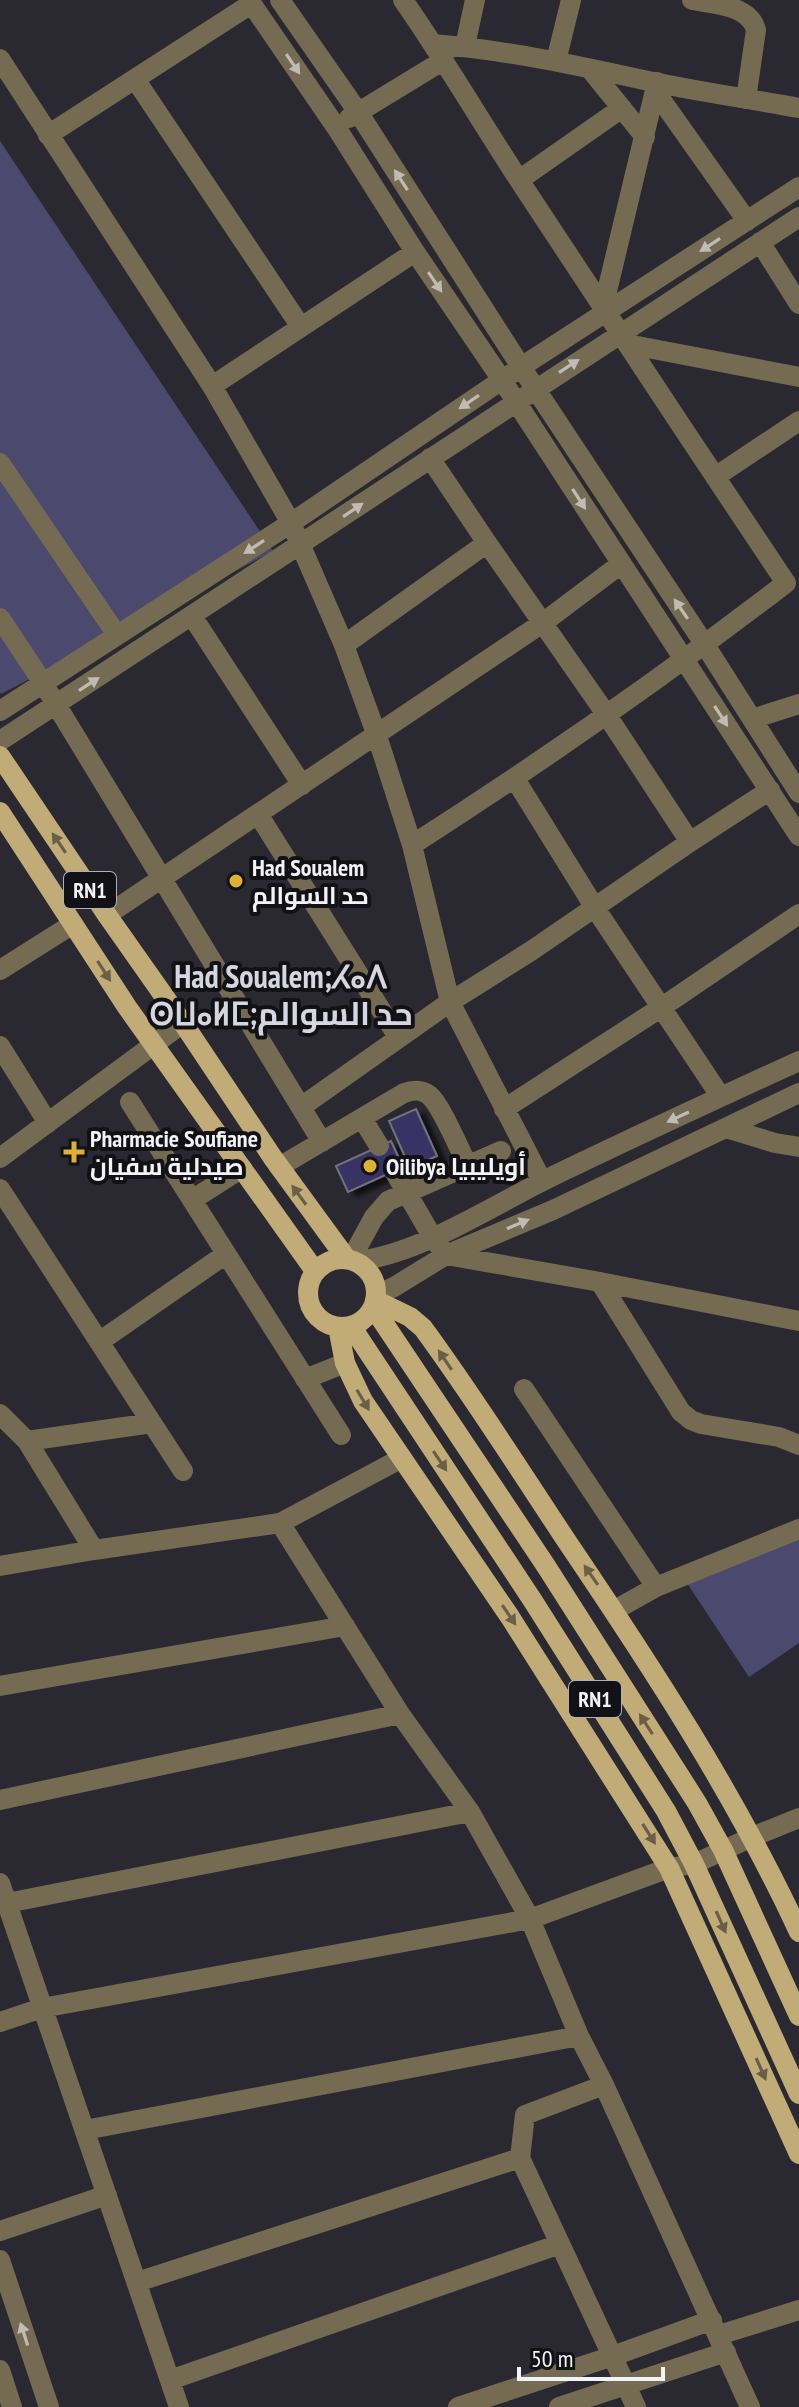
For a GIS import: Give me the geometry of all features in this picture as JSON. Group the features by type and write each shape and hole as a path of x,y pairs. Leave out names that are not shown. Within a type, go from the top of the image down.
{"main road":[{"name":"RN1","path":"0,756 279,1167 350,1259 371,1274 375,1301 697,1803 723,1850 799,2016"},
{"name":"RN1","path":"0,812 153,1045 315,1271 307,1294 316,1316 327,1324 345,1327 533,1601 666,1811 694,1864 799,2094"},
{"path":"315,1271 328,1260 350,1259"},
{"path":"799,1932 752,1837 615,1610 423,1328 410,1317 375,1301 364,1319 345,1327 345,1363 363,1401 510,1617 669,1868 799,2154"},
{"path":"546,1566 573,1550"}],"street":[{"path":"280,0 358,112 799,793"},
{"path":"403,0 715,477 792,582 515,779 412,845"},
{"path":"465,46 475,0"},
{"path":"556,61 571,0"},
{"path":"692,0 736,10 754,22 756,30 746,99"},
{"path":"48,135 250,2 336,127 799,836"},
{"path":"336,127 439,52 465,46 556,61 656,86 799,108"},
{"path":"0,59 212,386 291,523 344,645 377,736 412,845 450,1002 542,1181"},
{"path":"590,69 645,137"},
{"path":"135,79 301,327"},
{"path":"604,310 656,86"},
{"path":"656,86 747,221"},
{"path":"519,180 622,108"},
{"path":"0,711 291,523 604,310 799,187"},
{"path":"0,741 301,546 534,388 623,339 799,217"},
{"path":"760,242 799,304"},
{"path":"212,386 415,252"},
{"path":"623,339 799,377"},
{"path":"715,477 799,421"},
{"path":"430,458 544,622 690,842"},
{"path":"0,463 117,635"},
{"path":"344,645 487,543"},
{"path":"107,915 544,622 621,564"},
{"path":"192,616 302,785"},
{"path":"0,618 43,683 322,1142"},
{"path":"752,719 799,704"},
{"path":"515,779 595,908 721,1097"},
{"path":"301,1107 398,1037 770,790"},
{"path":"258,814 398,1037"},
{"path":"504,1109 799,914"},
{"path":"0,970 73,924"},
{"path":"0,1158 183,1023"},
{"path":"0,1046 48,1123"},
{"path":"350,1259 371,1259 433,1238 542,1181 799,1061"},
{"path":"279,1167 404,1093 416,1090 436,1104 468,1166"},
{"path":"375,1301 446,1255 553,1210 799,1093"},
{"path":"130,1102 341,1435"},
{"path":"362,1118 379,1146"},
{"path":"726,1128 799,1147"},
{"path":"350,1259 380,1208 406,1192 501,1151"},
{"path":"192,1200 242,1168"},
{"path":"394,1171 446,1255 799,1321"},
{"path":"0,1189 183,1471"},
{"path":"99,1342 226,1254"},
{"path":"600,1282 681,1412 701,1424 779,1437 799,1445"},
{"path":"305,1379 345,1363"},
{"path":"524,1389 656,1587"},
{"path":"0,1414 27,1441 94,1550"},
{"path":"27,1441 152,1423"},
{"path":"0,1566 280,1523 402,1458"},
{"path":"280,1523 400,1714 470,1812 530,1919 579,2036 750,2407"},
{"path":"615,1610 656,1587 799,1529"},
{"path":"0,1686 345,1626"},
{"path":"0,1800 400,1714"},
{"path":"7,1903 470,1812"},
{"path":"0,2022 42,2008 530,1919 669,1868 694,1864 799,1818"},
{"path":"0,1883 179,2407"},
{"path":"85,2130 579,2036"},
{"path":"604,2085 525,2115 520,2158 636,2407"},
{"path":"137,2282 520,2158"},
{"path":"0,2231 107,2195"},
{"path":"170,2380 560,2244"},
{"path":"0,2260 49,2407"},
{"path":"458,2407 613,2356 719,2335 799,2310"},
{"path":"559,2407 626,2385 719,2335"},
{"path":"0,2370 12,2407"}],"shaded area":[{"path":"0,141 273,551 1,694 0,692"},
{"path":"799,1531 799,1643 749,1677 685,1580"}],"building":[{"path":"416,1109 437,1156 410,1168 389,1121"},
{"path":"391,1141 403,1167 348,1192 336,1166"}],"place":[{"name":"Had Soualem حد السوالم","path":"236,881"},
{"name":"Pharmacie Soufiane صيدلية سفيان","path":"74,1152"},
{"name":"Oilibya أويليبيا","path":"370,1166"}],"district":[{"name":"Had Soualem;ⵃⴰⴷ ⵙⵡⴰⵍⵎ;حد السوالم","path":"281,994"}]}
